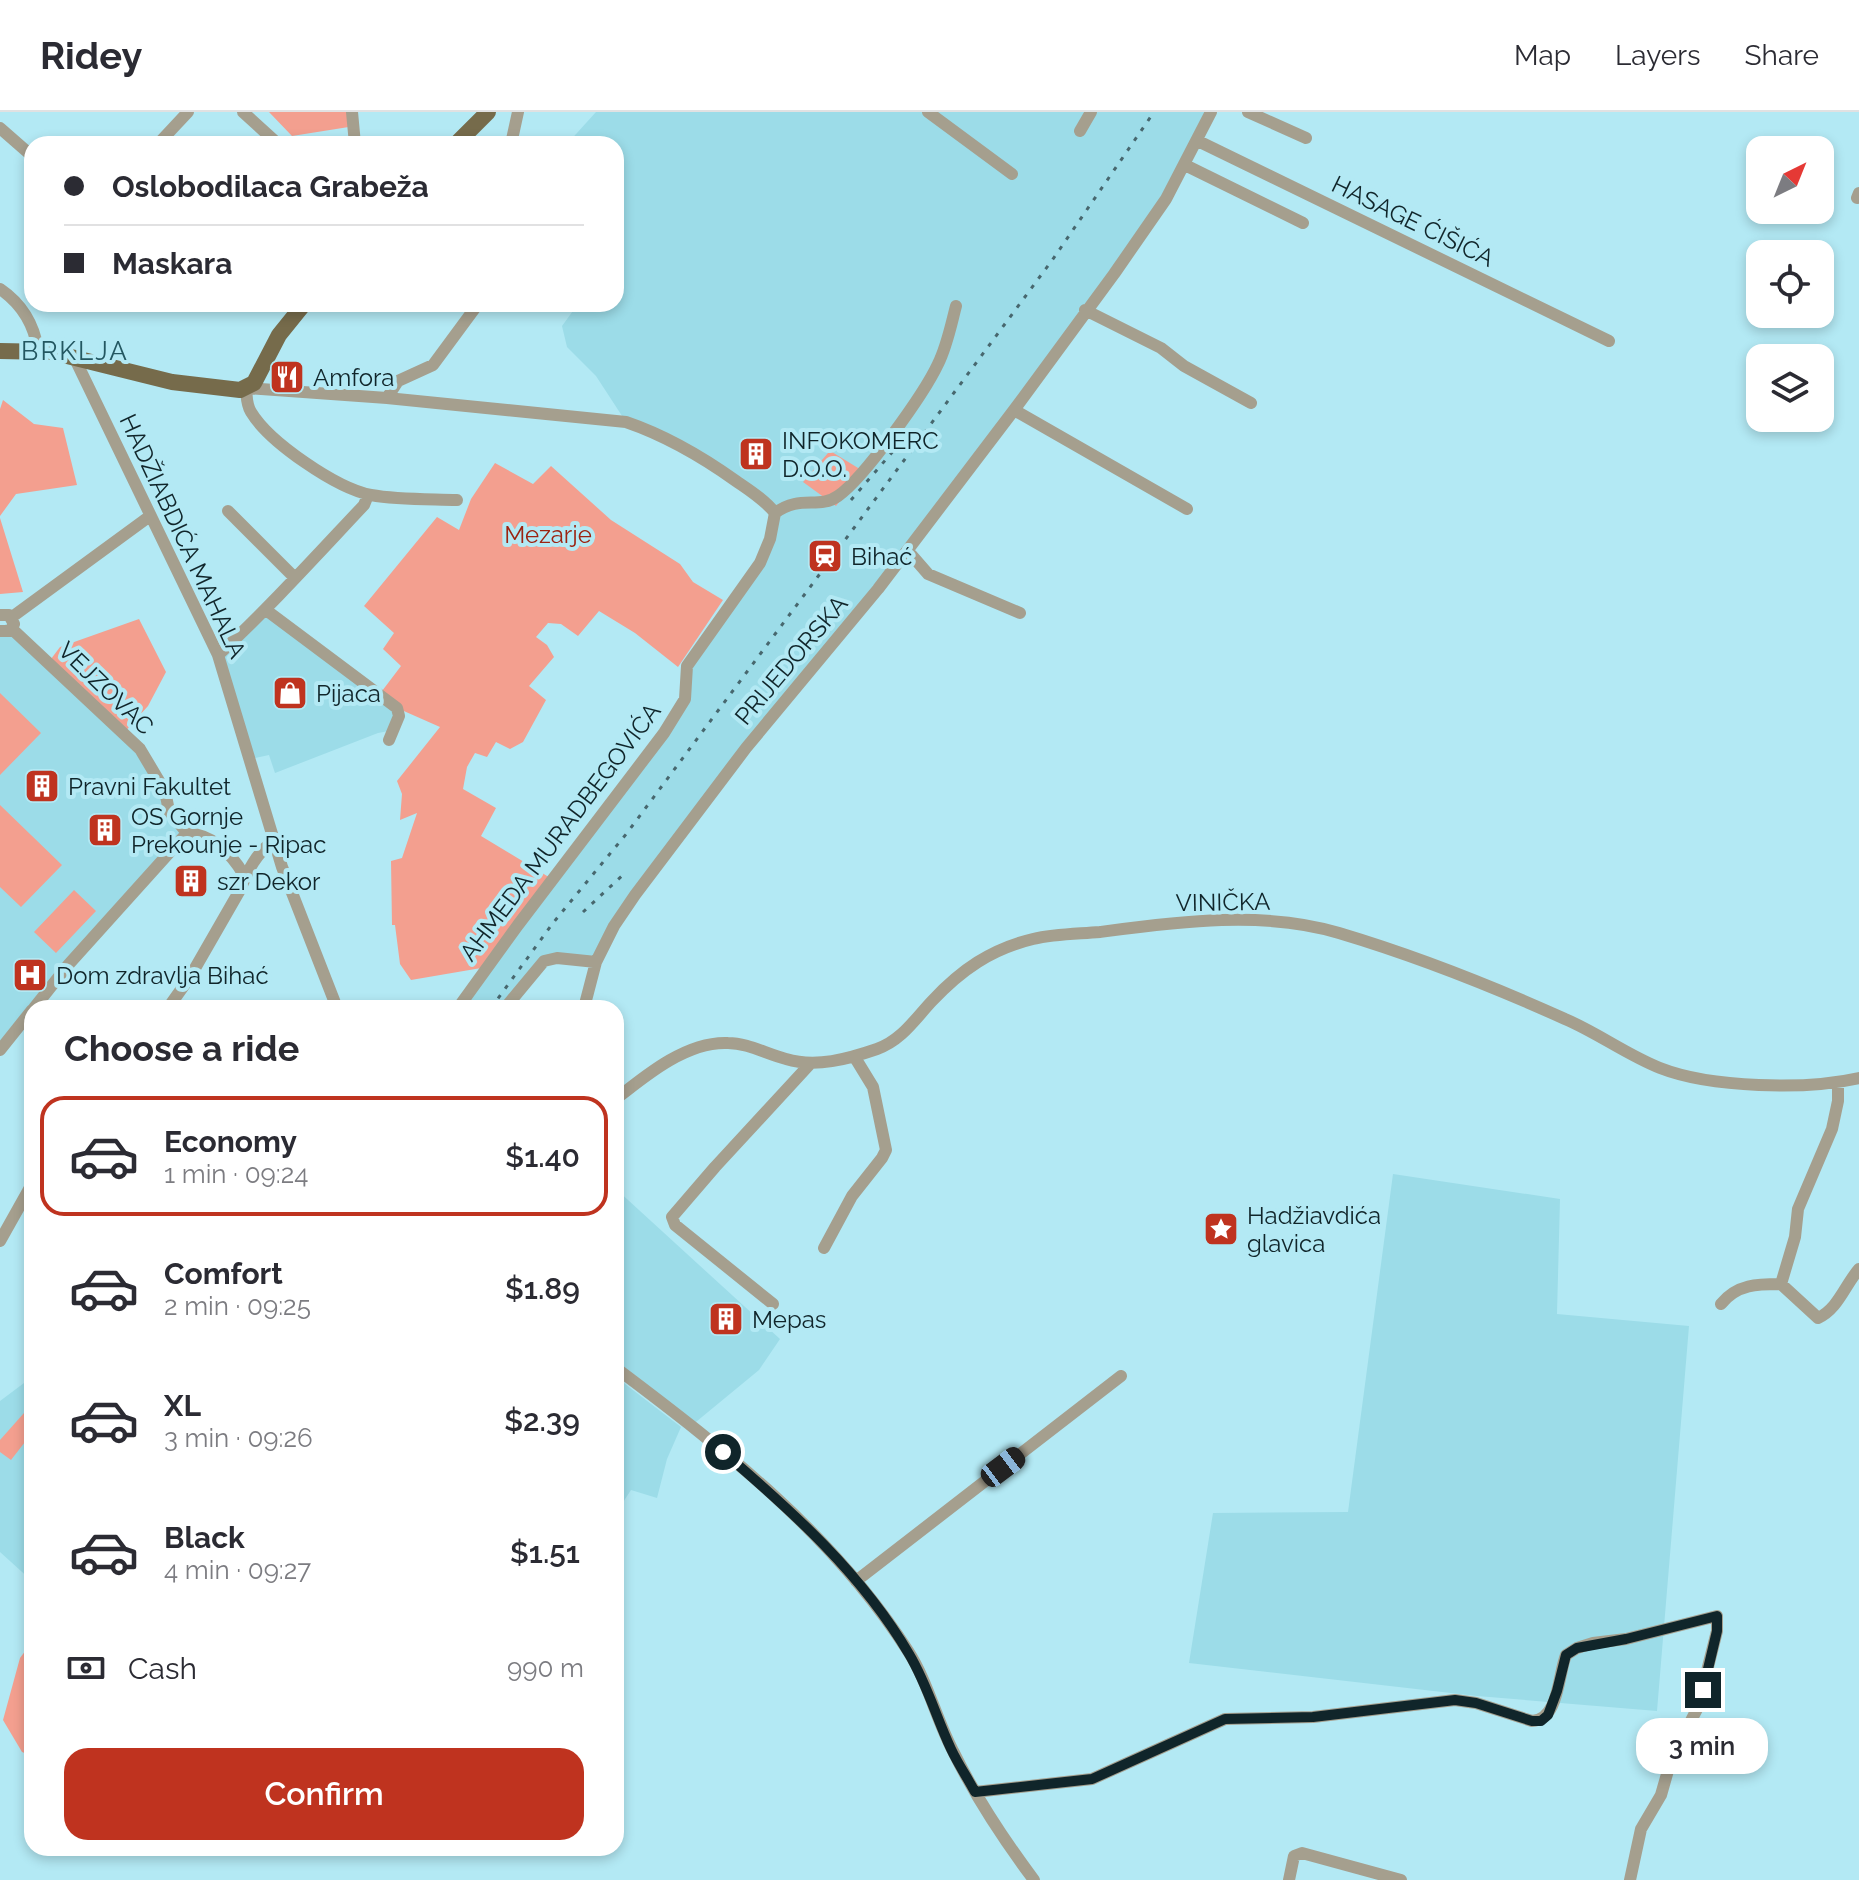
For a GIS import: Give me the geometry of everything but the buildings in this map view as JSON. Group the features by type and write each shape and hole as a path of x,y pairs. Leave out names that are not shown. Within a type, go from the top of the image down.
{"main road":[{"path":"464,136 488,112"},
{"path":"0,351 38,350 172,382 232,390 246,388 260,374 279,335 298,312"}],"street":[{"path":"166,136 188,112"},
{"path":"243,112 269,136"},
{"path":"352,112 354,136"},
{"path":"513,136 518,112"},
{"path":"928,112 1012,174"},
{"path":"1080,131 1091,112"},
{"name":"PRIJEDORSKA","path":"586,1000 596,962 614,926 746,748 908,551 1014,410 1143,233 1185,165 1211,112"},
{"path":"1248,112 1306,138"},
{"path":"0,128 24,149"},
{"name":"HASAGE ĆIŠIĆA","path":"1198,141 1609,341"},
{"path":"1185,165 1303,223"},
{"path":"0,289 10,295 31,322 38,350"},
{"path":"457,500 368,495 318,472 252,415 247,405 246,388 387,398 626,422 656,432 690,450 745,487 775,513 787,504 833,499 863,471 939,363 956,306"},
{"path":"1085,310 1161,348 1184,366 1251,403"},
{"path":"387,398 398,381 433,365 472,312"},
{"name":"HADŽIABDIĆA MAHALA","path":"75,359 218,655 273,841 334,1000"},
{"path":"1014,410 1187,509"},
{"path":"218,655 266,610 364,505 368,495"},
{"path":"228,511 294,577"},
{"name":"AHMEDA MURADBEGOVIĆA","path":"464,1000 607,805 664,733 685,699 687,666 760,563 774,526 775,513"},
{"path":"6,623 150,516"},
{"path":"908,551 928,574 1020,613"},
{"path":"266,610 397,708 399,716 389,740"},
{"name":"VEJZOVAC","path":"6,623 140,749 165,791 169,811 187,833"},
{"path":"40,1000 100,928 187,833 209,838 219,845 244,875"},
{"path":"174,1000 240,890 244,875 262,849 273,841"},
{"name":"VINIČKA","path":"624,1093 655,1070 710,1044 727,1042 748,1046 810,1064 854,1056 892,1042 963,971 985,956 1017,943 1052,936 1179,923 1272,921 1337,932 1485,985 1566,1019 1634,1057 1675,1073 1760,1084 1838,1082 1859,1078"},
{"path":"512,1000 544,961 557,958 596,962"},
{"path":"0,1050 24,1020"},
{"path":"824,1248 852,1196 886,1150 873,1087 854,1056"},
{"path":"773,1304 675,1225 672,1217 810,1064"},
{"path":"1781,1284 1795,1237 1798,1209 1832,1129 1838,1101 1838,1082"},
{"path":"0,1241 24,1198"},
{"path":"1721,1304 1735,1290 1781,1284 1818,1318 1826,1315 1836,1304 1859,1269"},
{"path":"624,1374 774,1496 812,1530 856,1581 910,1654 927,1687 951,1749 975,1792 1034,1880"},
{"path":"856,1581 1121,1376"},
{"path":"975,1792 1092,1779 1225,1719 1313,1717 1455,1700 1541,1721 1548,1715 1566,1655 1577,1648 1717,1616 1717,1631 1698,1707 1671,1760 1661,1795 1641,1829 1630,1880"},
{"path":"1289,1880 1293,1859 1298,1853 1401,1880"}],"shaded area":[{"path":"596,112 1211,112 1185,165 1014,410 663,857 596,962 550,959 512,1000 464,1000 685,699 686,672 760,563 775,513 745,487 626,422 596,376 567,347 562,326 572,312 624,312 624,136 574,136"},
{"path":"266,610 397,708 394,730 378,733 275,773 269,755 251,759 218,655"},
{"path":"6,624 123,732 187,833 43,1000 24,1000 24,1022 0,1050 0,629"},
{"path":"1393,1174 1560,1199 1557,1314 1689,1326 1657,1711 1477,1696 1189,1663 1213,1513 1348,1512"},
{"path":"624,1196 780,1339 759,1370 691,1426 624,1374"},
{"path":"24,1383 24,1574 0,1552 0,1401"},
{"path":"624,1383 681,1427 667,1459 657,1498 631,1490 624,1501"}],"green space":[{"path":"269,112 354,112 355,126 292,136"},
{"path":"3,400 34,424 63,428 77,485 16,494 0,516 0,409"},
{"path":"832,452 863,471 836,506 803,482"},
{"name":"Mezarje","path":"495,463 533,484 551,466 611,520 680,564 693,582 723,600 678,667 635,633 599,611 578,636 561,624 548,623 536,637 547,645 554,657 529,686 546,700 523,742 510,749 496,742 487,757 475,753 467,767 463,789 496,808 481,836 552,879 487,967 411,980 400,964 395,925 392,925 391,861 402,858 417,813 400,820 402,794 397,781 440,727 397,708 379,695 401,666 383,649 394,633 364,606 437,517 459,530 471,499"},
{"path":"0,518 23,592 0,594"},
{"path":"139,619 166,672 148,706 122,735 48,663 60,647"},
{"path":"0,693 41,733 0,775"},
{"path":"0,805 62,865 21,907 0,887"},
{"path":"74,890 96,911 56,953 34,932"},
{"path":"24,1413 24,1443 11,1460 0,1452 0,1440"},
{"path":"24,1653 24,1753 3,1720"}],"railway":[{"path":"497,1000 553,923 627,833 1053,259 1154,112"},
{"path":"851,500 901,442"},
{"path":"583,912 625,873"}],"place":[{"name":"Amfora","path":"287,377"},
{"name":"INFOKOMERC D.O.O.","path":"756,454"},
{"name":"Bihać","path":"825,556"},
{"name":"Pijaca","path":"290,693"},
{"name":"Pravni Fakultet","path":"42,786"},
{"name":"OS Gornje Prekounje - Ripac","path":"105,830"},
{"name":"szr Dekor","path":"191,881"},
{"name":"Dom zdravlja Bihać","path":"30,975"},
{"name":"Hadžiavdića glavica","path":"1221,1229"},
{"name":"Mepas","path":"726,1319"}],"district":[{"name":"BRKLJA","path":"75,351"}],"route":[{"path":"723,1452 812,1530 890,1624 927,1687 951,1749 975,1792 1092,1779 1212,1723 1239,1717 1313,1717 1455,1700 1541,1721 1548,1715 1566,1655 1577,1648 1717,1616 1717,1631 1703,1690"}]}
